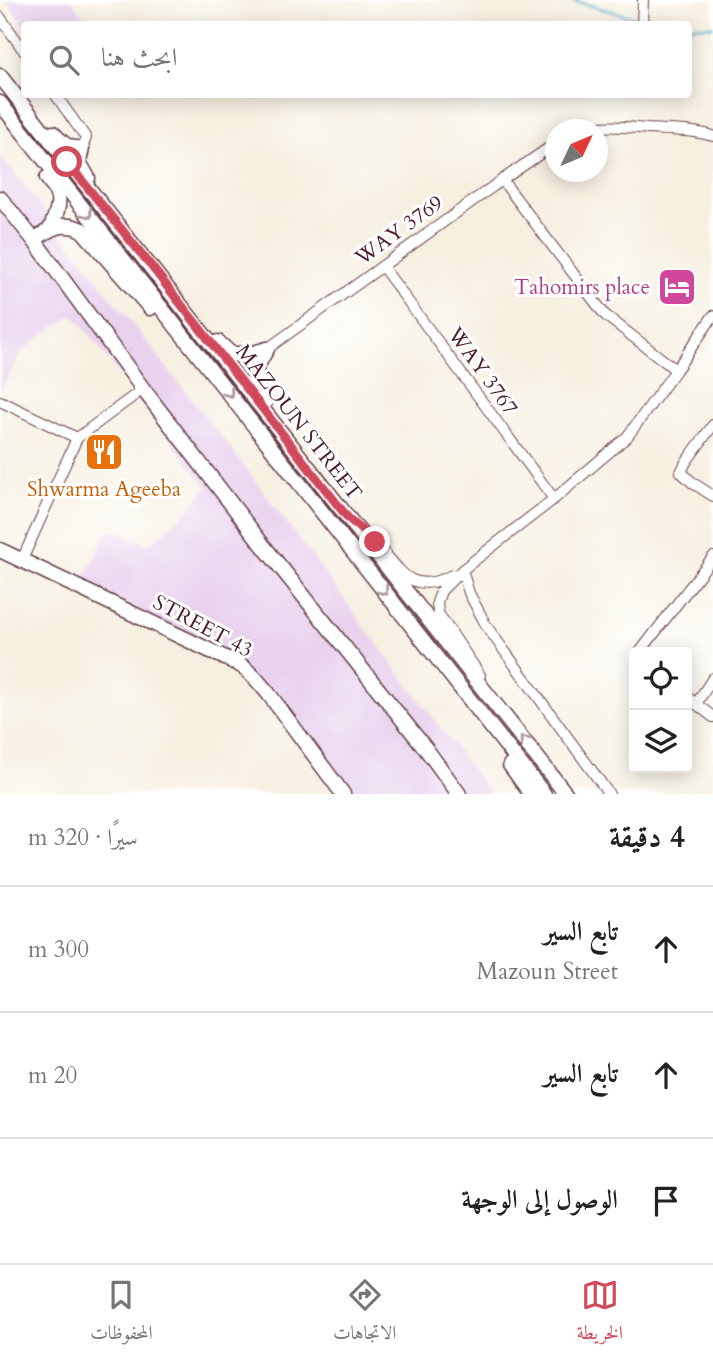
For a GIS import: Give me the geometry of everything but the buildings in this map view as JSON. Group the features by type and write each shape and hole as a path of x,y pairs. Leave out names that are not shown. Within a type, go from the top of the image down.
{"main road":[{"name":"MAZOUN STREET","path":"0,76 566,794"},
{"path":"19,101 36,113 65,145 82,148 79,162 84,172 148,262 215,339 231,354 250,354 267,349"},
{"name":"MAZOUN STREET","path":"0,103 544,794"},
{"path":"0,117 58,193 59,206 51,228"},
{"path":"0,198 262,544 459,794"},
{"path":"33,240 51,228 72,226 86,233 155,314 167,325 181,332"},
{"path":"267,349 256,366 254,376 257,389 301,460"},
{"name":"STREET 43","path":"0,550 242,666 268,694 343,794"},
{"path":"483,715 489,737 531,794"}],"street":[{"path":"642,21 643,0"},
{"path":"0,17 21,47"},
{"path":"58,98 86,138 82,148"},
{"path":"608,126 713,136"},
{"name":"WAY 3769","path":"267,349 545,150"},
{"path":"502,180 605,315 676,370"},
{"name":"WAY 3767","path":"382,266 554,499"},
{"path":"492,701 481,676 438,613 437,602 441,591 462,570 554,499 627,437 713,317"},
{"path":"22,560 76,438 143,388"},
{"path":"0,401 76,438"},
{"path":"713,425 685,462 681,472 692,483 713,496"},
{"path":"348,518 369,536 406,576 416,582 435,583 462,570"},
{"path":"644,647 713,557"},
{"path":"462,570 469,593 487,627 609,794"},
{"path":"692,700 713,678"},
{"path":"692,702 713,717"}],"shaded area":[{"path":"6,0 72,0 87,21 21,21"},
{"path":"0,155 242,463 490,794 343,794 231,659 83,581 107,532 119,531 148,545 185,514 207,487 74,315 22,351 0,392"}],"waterway":[{"path":"570,0 636,18"},
{"path":"692,26 713,26"}],"place":[{"name":"Tahomirs place","path":"677,287"},
{"name":"Shwarma Ageeba","path":"104,452"}],"route":[{"path":"67,162 348,518 375,542"}]}
